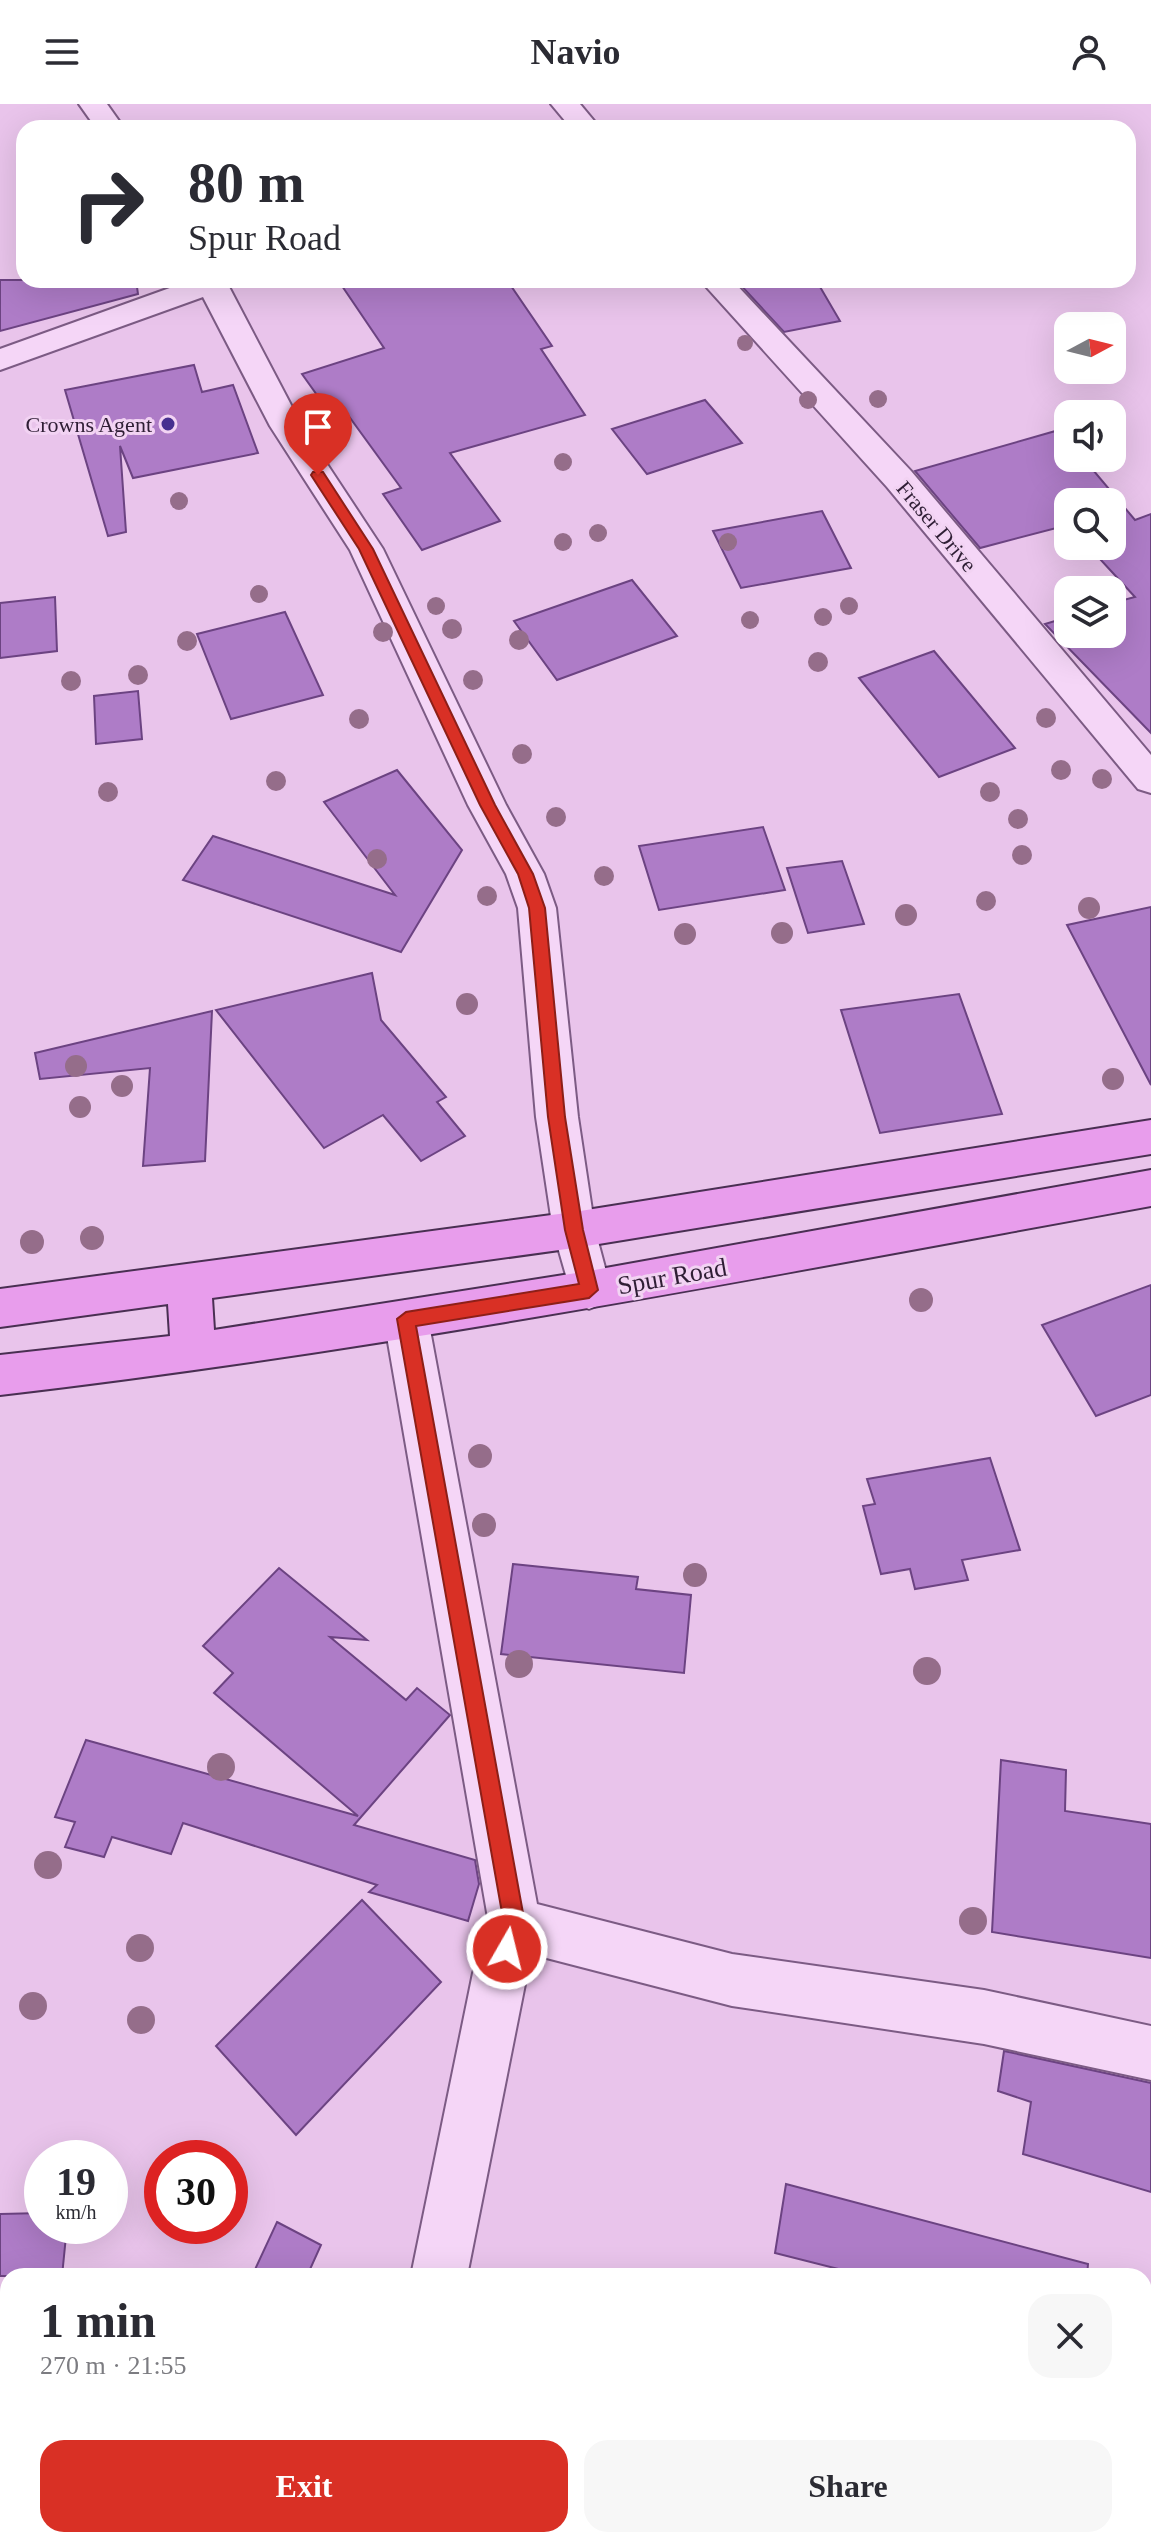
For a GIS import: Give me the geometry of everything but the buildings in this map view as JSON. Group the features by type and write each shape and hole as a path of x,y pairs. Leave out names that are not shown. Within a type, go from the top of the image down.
{"main road":[{"path":"0,1308 574,1230 1151,1137"},
{"name":"Spur Road","path":"0,1375 193,1353 589,1290 1149,1191"},
{"path":"189,1281 193,1353"}],"street":[{"path":"565,104 579,120"},
{"path":"0,360 195,288"},
{"path":"214,288 286,426 366,549 487,805 525,874 537,908 557,1117 574,1230 589,1290"},
{"name":"Fraser Drive","path":"722,288 899,479 1151,780"},
{"path":"406,1319 515,1924 499,1973 441,2268"},
{"path":"515,1924 732,1980 984,2017 1151,2053"}],"place":[{"name":"Crowns Agent","path":"168,424"}],"route":[{"path":"318,475 366,549 487,805 525,874 537,908 557,1117 574,1230 589,1290 406,1319 515,1924 507,1949"}]}
